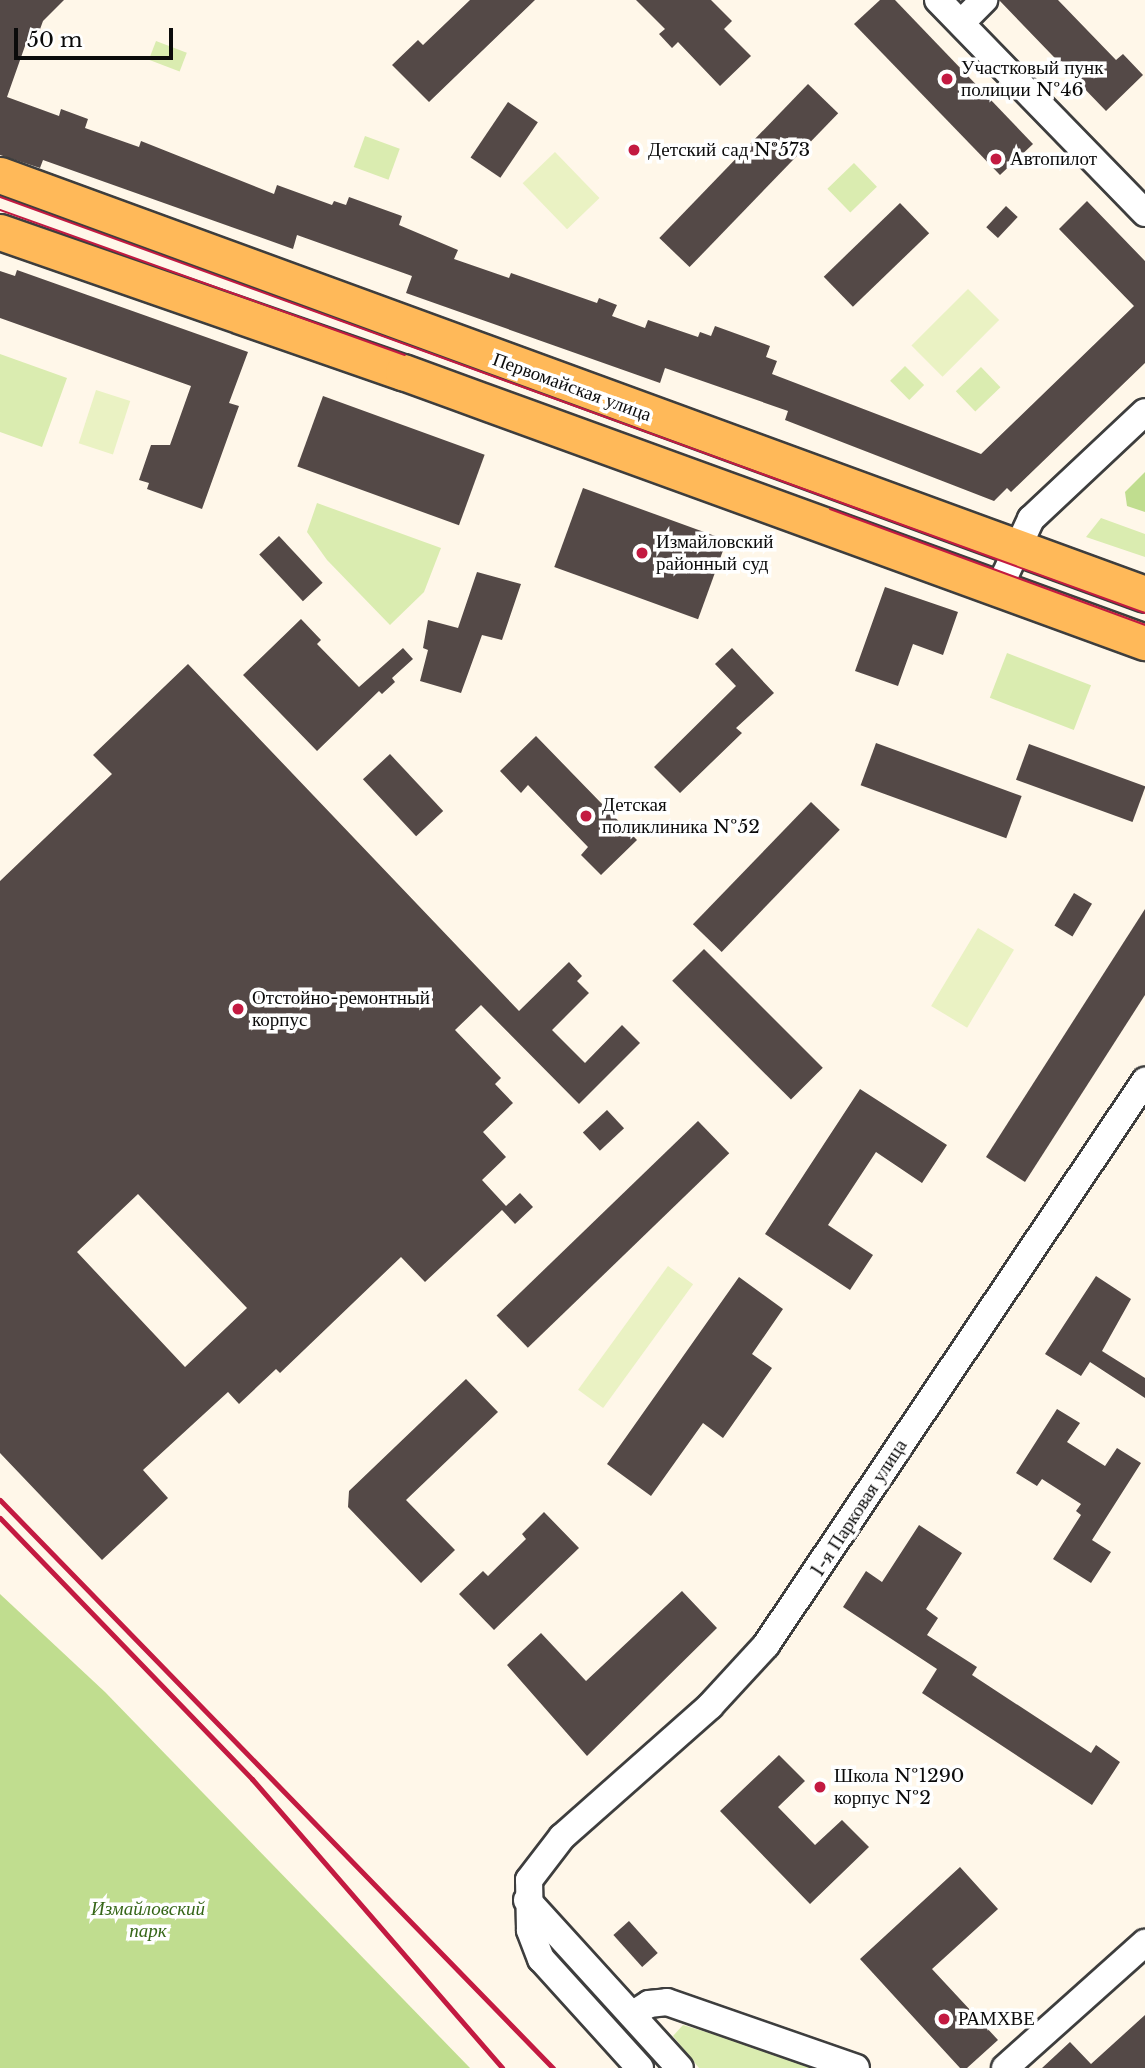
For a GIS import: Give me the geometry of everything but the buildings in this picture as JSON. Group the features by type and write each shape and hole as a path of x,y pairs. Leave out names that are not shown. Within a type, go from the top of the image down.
{"main road":[{"name":"Первомайская улица","path":"0,175 1145,594"},
{"path":"0,232 176,296 403,372 1145,642"},
{"path":"176,296 188,266 204,250"}],"street":[{"path":"938,0 1145,213"},
{"path":"961,23 985,0"},
{"path":"999,588 1031,519 1145,412"},
{"name":"1-я Парковая улица","path":"526,1896 535,1868 562,1837 710,1706 766,1645 1145,1081"},
{"path":"526,1896 680,2068"},
{"path":"526,1896 530,1930 541,1959 640,2068"},
{"path":"1005,2068 1145,1943"},
{"path":"632,2015 649,2004 667,2002 856,2068"}],"green space":[{"path":"156,41 187,53 180,71 149,60"},
{"path":"365,136 400,149 388,180 354,167"},
{"path":"555,152 599,198 567,229 523,183"},
{"path":"854,163 877,187 850,212 827,189"},
{"path":"968,289 999,320 943,377 911,346"},
{"path":"0,354 67,378 42,447 0,432"},
{"path":"905,366 924,385 909,400 890,381"},
{"path":"981,367 1000,387 975,411 956,391"},
{"path":"96,390 130,401 113,454 79,443"},
{"path":"1145,472 1145,512 1127,506 1125,492"},
{"path":"317,503 441,548 424,592 390,625 327,560 307,532"},
{"path":"1101,518 1145,534 1145,557 1086,537"},
{"path":"1007,653 1091,685 1074,730 990,698"},
{"path":"978,928 1014,950 967,1028 931,1006"},
{"path":"668,1266 693,1284 603,1408 578,1390"},
{"name":"Измайловский парк","path":"0,1594 105,1692 470,2068 0,2068"},
{"path":"683,2025 827,2068 699,2068 673,2036"}],"tram line":[{"path":"0,197 1145,613"},
{"path":"0,210 405,355"},
{"path":"830,509 1145,625"}],"railway":[{"path":"0,1500 553,2068"},
{"path":"0,1518 252,1779 502,2068"}],"place":[{"name":"Участковый пунк полиции №46","path":"947,79"},
{"name":"Детский сад №573","path":"634,150"},
{"name":"Автопилот","path":"996,159"},
{"name":"Измайловский районный суд","path":"642,553"},
{"name":"Детская поликлиника №52","path":"586,816"},
{"name":"Отстойно-ремонтный корпус","path":"238,1009"},
{"name":"Школа №1290 корпус №2","path":"820,1787"},
{"name":"РАМХВЕ","path":"944,2019"}]}
